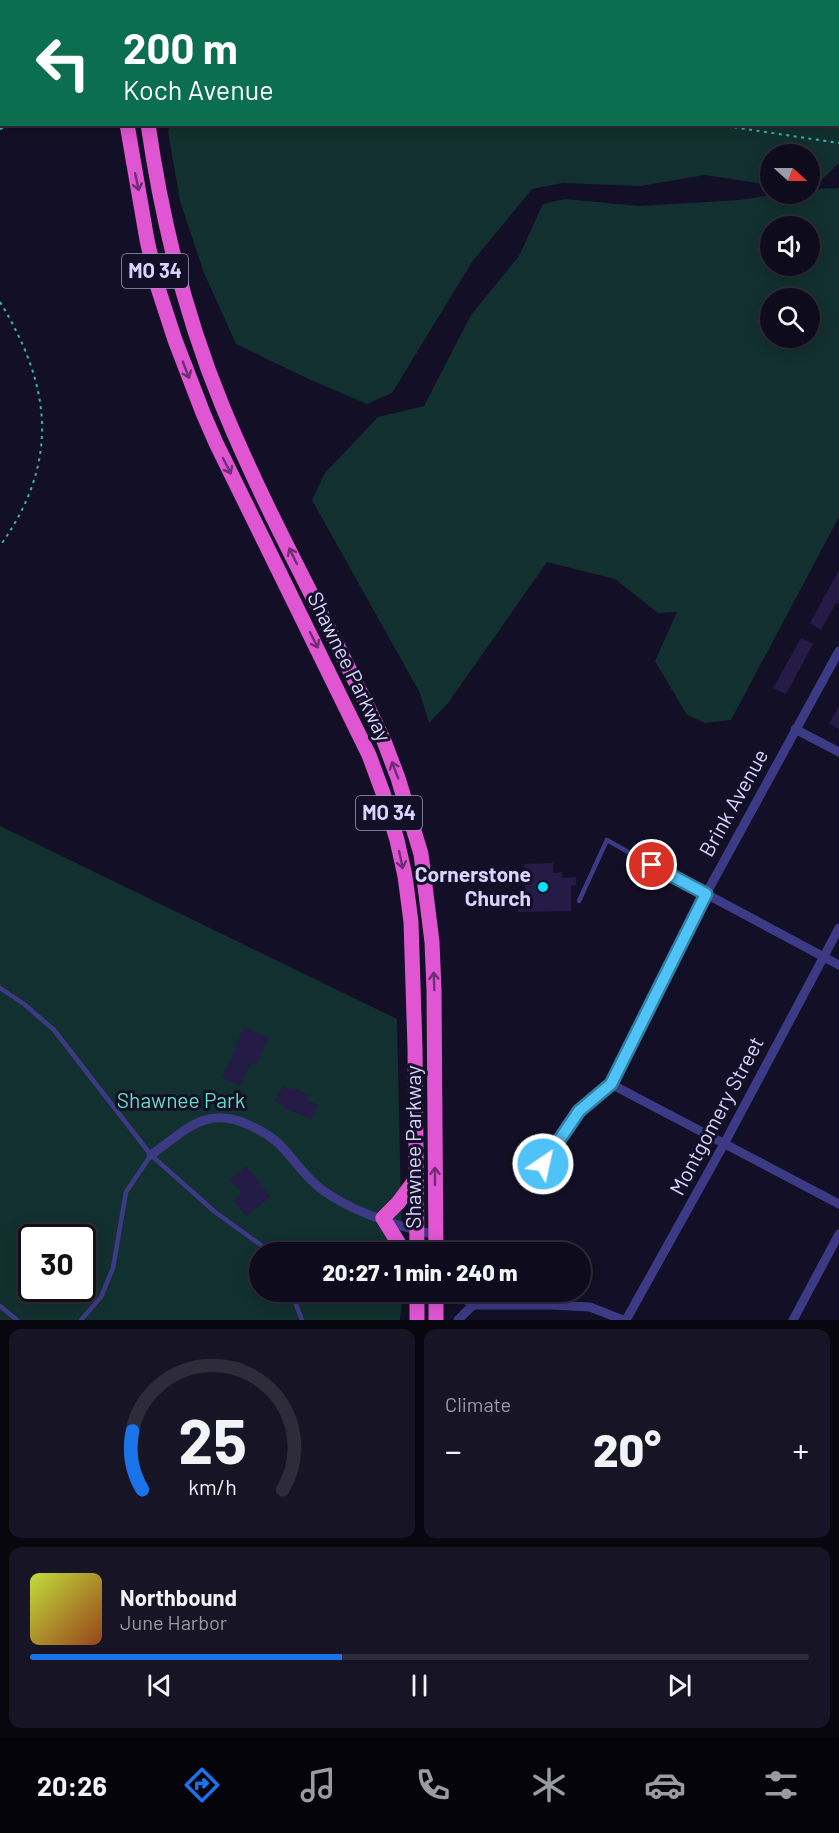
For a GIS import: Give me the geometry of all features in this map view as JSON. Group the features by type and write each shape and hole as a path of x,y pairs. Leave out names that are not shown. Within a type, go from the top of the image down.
{"highway":[{"name":"Shawnee Parkway","path":"127,126 147,240 158,288 175,340 216,443 369,755 397,840 406,888 414,962 417,1242"},
{"name":"Shawnee Parkway","path":"148,126 165,226 179,279 221,404 246,460 384,741 421,854 434,978 436,1242"},
{"path":"398,1242 382,1218 398,1203 416,1179"},
{"path":"417,1302 417,1320"},
{"path":"436,1302 436,1320"}],"street":[{"name":"Brink Avenue","path":"525,1180 543,1164 579,1111 611,1084 706,894 839,651"},
{"path":"795,729 839,752"},
{"path":"652,865 839,965"},
{"name":"Montgomery Street","path":"624,1320 724,1144 839,928"},
{"path":"611,1084 839,1204"},
{"path":"151,1155 195,1124 209,1118 222,1116 236,1119 278,1143 320,1188 359,1210 436,1235"},
{"path":"793,1320 839,1234"},
{"path":"469,1302 473,1305 590,1307 624,1320"},
{"path":"458,1320 473,1305"}],"lane":[{"path":"579,902 608,840 652,865"},
{"path":"0,988 54,1029 151,1155 215,1212 257,1242"},
{"path":"81,1320 101,1297 112,1268 126,1192 151,1155"},
{"path":"295,1302 302,1320"},
{"path":"0,1306 17,1320"}],"path":[{"path":"725,126 839,143"},
{"path":"0,302 14,325 28,358 38,386 43,414 41,448 33,483 17,522 0,546"}],"green space":[{"path":"170,126 839,126 839,163 820,181 820,144 760,144 760,183 705,175 640,186 563,183 532,189 472,262 392,393 367,404 236,344 204,273 180,201 168,132"},
{"path":"839,188 839,517 731,720 705,723 687,715 655,661 677,612 658,613 615,579 547,562 448,703 429,723 420,693 312,500 325,473 378,417 424,406 471,315 519,256 543,204 565,199 639,206 760,197 760,204 820,204 820,189"},
{"name":"Shawnee Park","path":"0,826 397,1019 402,1242 249,1242 249,1302 402,1302 400,1320 0,1320"}],"building":[{"path":"839,570 839,604 836,603 821,630 810,623"},
{"path":"801,638 813,644 786,694 773,688"},
{"path":"839,706 839,729 829,724"},
{"name":"Cornerstone Church","path":"553,863 553,873 562,872 562,878 576,877 576,885 571,886 571,911 518,912 518,889 525,889 524,864"},
{"path":"245,1027 269,1038 257,1065 251,1062 240,1086 222,1078 238,1044 235,1043"},
{"path":"283,1086 309,1095 307,1100 318,1105 311,1119 283,1108 285,1106 275,1101"},
{"path":"246,1166 270,1197 246,1216 234,1200 242,1194 230,1179"}],"place":[{"name":"Cornerstone Church","path":"543,887"}],"route":[{"path":"543,1164 579,1111 611,1084 706,894 652,865"}]}
